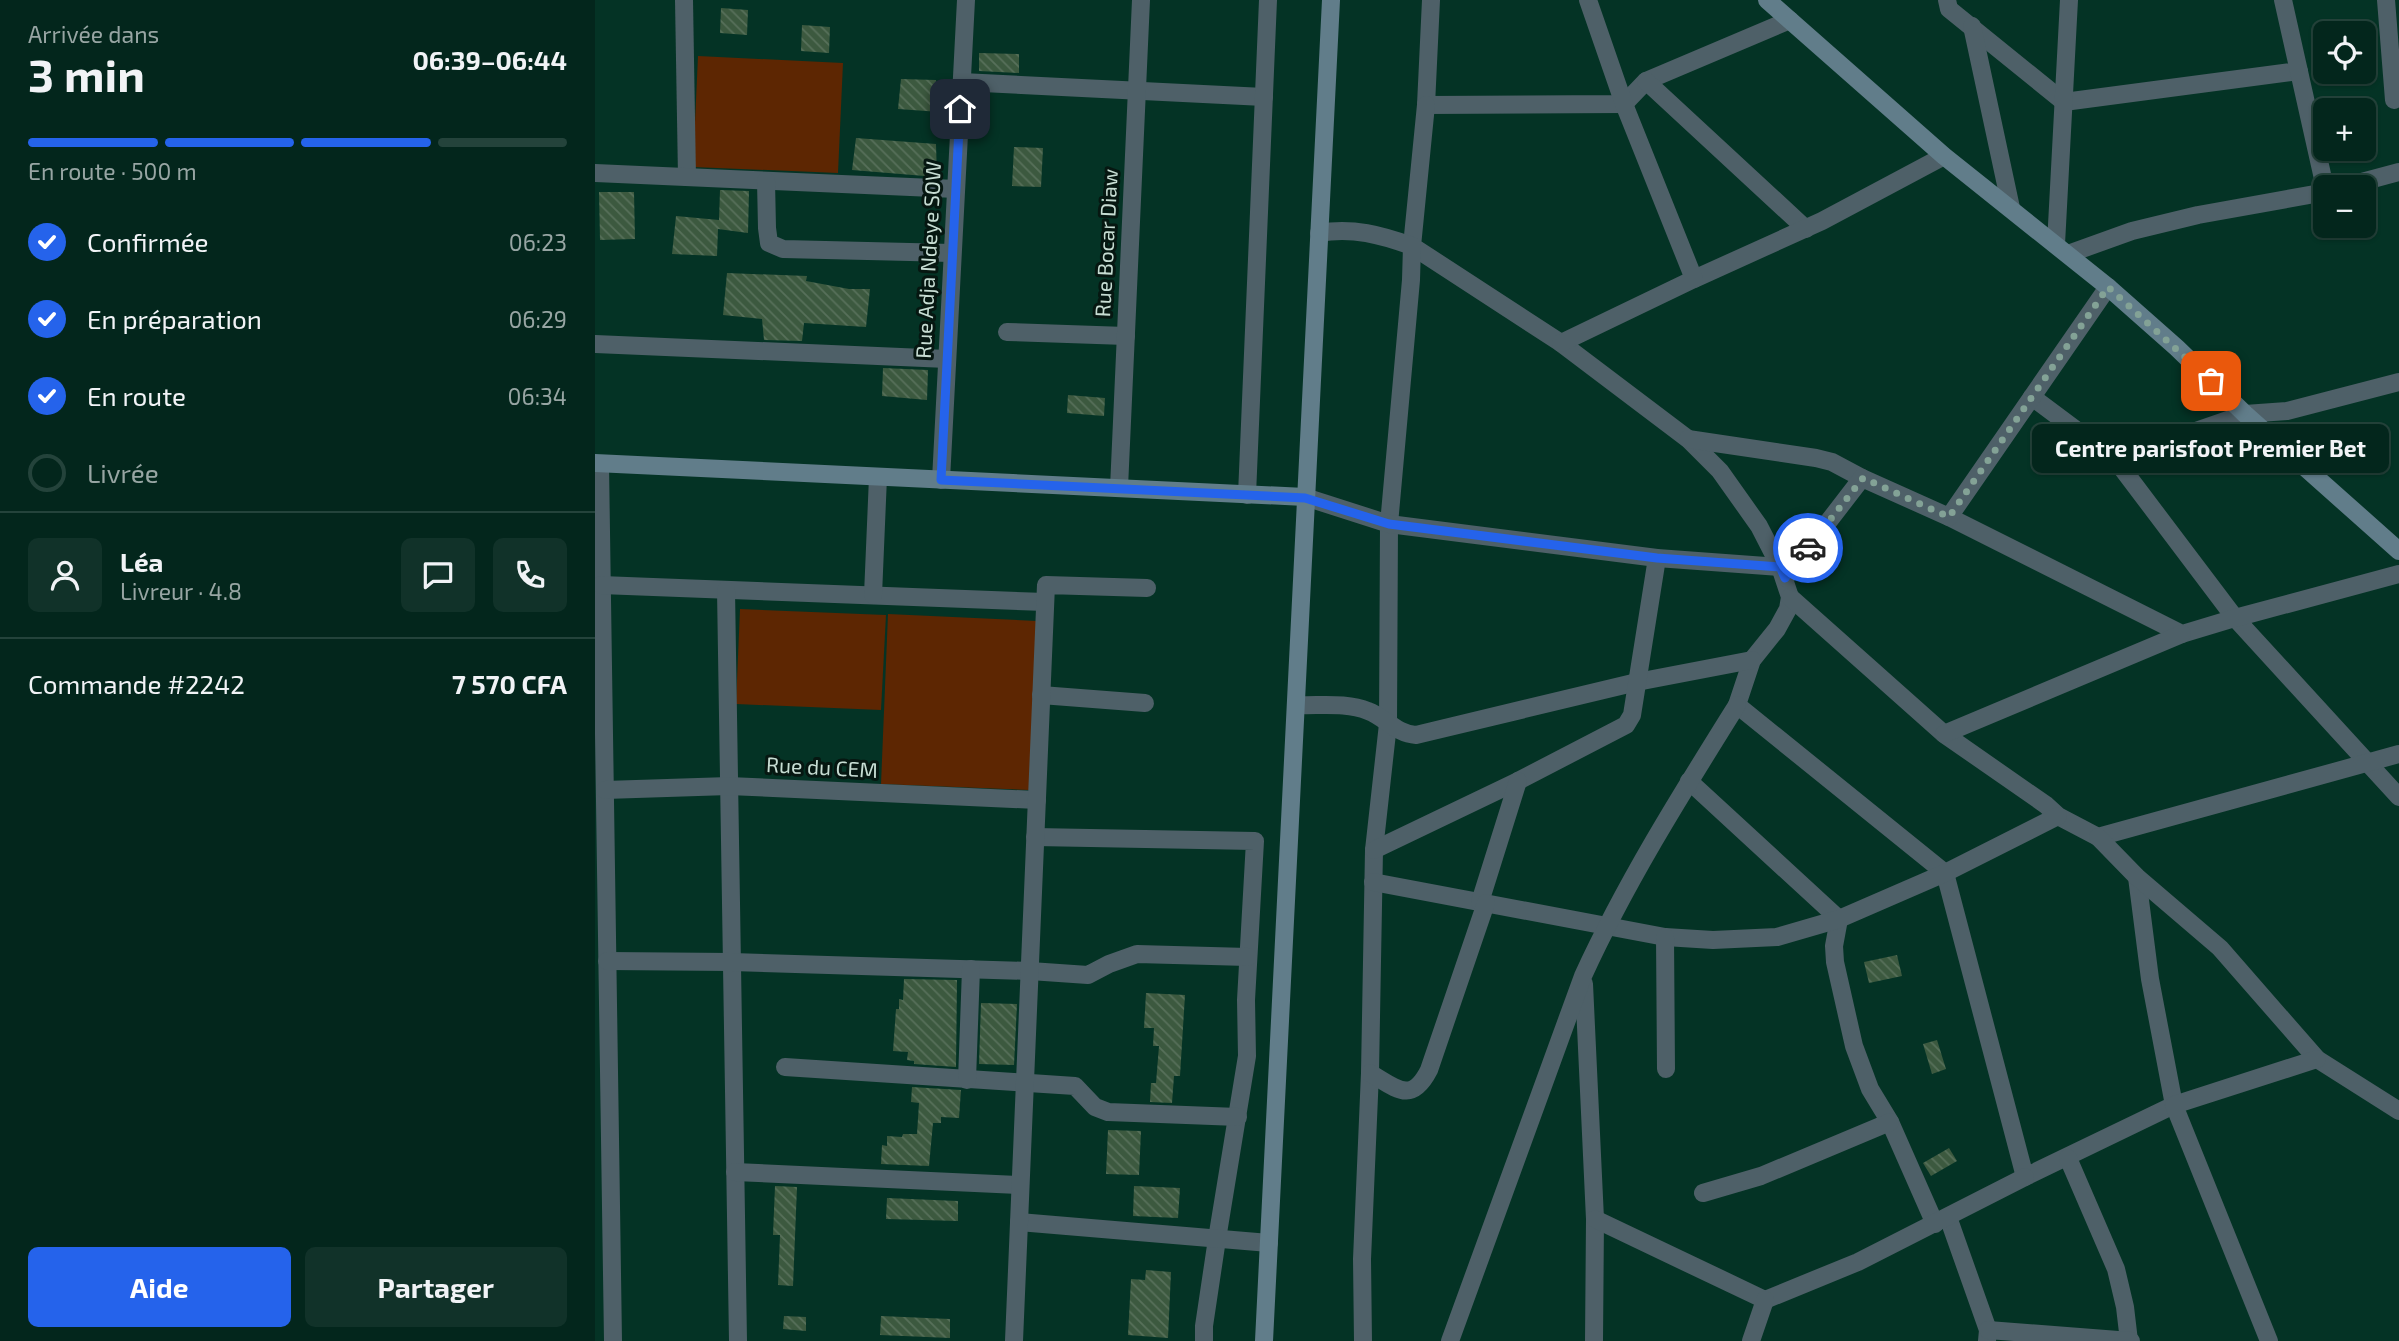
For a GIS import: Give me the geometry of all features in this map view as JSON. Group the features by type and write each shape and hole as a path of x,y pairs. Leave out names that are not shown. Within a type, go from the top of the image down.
{"street":[{"path":"684,0 687,177"},
{"name":"Rue Adja Ndeye SOW","path":"941,480 966,0"},
{"name":"Rue Bocar Diaw","path":"1119,488 1141,0"},
{"path":"1247,495 1268,0"},
{"path":"1264,1341 1331,0"},
{"path":"1363,1341 1361,1259 1370,1073 1374,850 1388,724 1389,524 1426,105 1431,0"},
{"path":"1588,0 1624,104 1694,279"},
{"path":"1947,0 1949,9 2064,103 2299,72"},
{"path":"2062,249 2064,103 2069,0"},
{"path":"2283,0 2322,175"},
{"path":"2386,0 2394,100"},
{"path":"1769,1 1944,156 2108,287 2399,551"},
{"path":"1426,105 1624,104 1646,81 1790,20"},
{"path":"1972,26 2011,208"},
{"path":"1646,81 1806,229"},
{"path":"961,82 1264,97"},
{"path":"1561,344 1694,279 1806,229 1944,156"},
{"path":"2376,178 2399,172"},
{"path":"595,173 955,189"},
{"path":"766,181 769,243 783,249 952,253"},
{"path":"2062,249 2198,215 2313,194"},
{"path":"1319,233 1347,230 1368,232 1412,246 1561,344 1688,439 1720,471 1759,526 1782,572 1790,597 1788,610 1777,629 1752,660 1737,705 1689,781 1606,927 1583,976 1450,1341"},
{"path":"1949,517 2108,287"},
{"path":"1007,332 1126,336"},
{"path":"595,344 947,359"},
{"path":"2115,459 2245,414 2287,411 2399,382"},
{"path":"2032,397 2115,459 2235,618 2399,797"},
{"path":"1688,439 1832,462 1949,517 2182,634"},
{"path":"613,1341 603,1262 602,1057 607,961 605,790 599,698 601,585 597,464 1305,498 1389,524 1782,572"},
{"path":"873,595 878,477"},
{"path":"1782,572 1863,478"},
{"path":"1374,850 1518,781 1626,724 1632,715 1657,558"},
{"path":"1944,734 2182,634 2399,574"},
{"path":"601,585 1045,601"},
{"path":"1014,1341 1046,585 1147,588"},
{"path":"726,590 738,1341"},
{"path":"1790,597 1944,734 2058,816 2098,837 2137,877 2220,948 2317,1059 2399,1111"},
{"path":"1297,705 1355,707 1416,735 1637,682 1752,660"},
{"path":"1041,695 1145,702"},
{"path":"1737,705 1945,873 2025,1177"},
{"path":"2098,837 2399,754"},
{"path":"1370,1073 1402,1091 1414,1090 1422,1083 1429,1070 1483,902 1518,781"},
{"path":"1689,781 1839,919"},
{"name":"Rue du CEM","path":"605,790 729,786 1037,800"},
{"path":"1373,882 1665,937 1713,940 1777,937 1839,919 1945,873 2058,816"},
{"path":"1035,837 1255,841 1248,957 1247,1056 1217,1239 1204,1341"},
{"path":"2137,877 2150,979 2174,1105 2269,1341"},
{"path":"1839,919 1834,946 1835,962 1850,1033 1870,1089 1941,1221 1988,1335 2130,1341 2116,1269 2068,1158"},
{"path":"1665,937 1666,1069"},
{"path":"607,961 732,962 1088,975 1137,954 1248,957"},
{"path":"967,1080 971,969"},
{"path":"1583,976 1595,1219 1594,1341"},
{"path":"1595,1219 1765,1300 1858,1262 2174,1105 2317,1059"},
{"path":"785,1067 1075,1086 1095,1107 1108,1112 1238,1118"},
{"path":"1703,1193 1761,1176 1890,1122"},
{"path":"735,1172 1020,1185"},
{"path":"1019,1222 1269,1243"},
{"path":"1751,1341 1765,1300"}],"shaded area":[{"path":"698,56 843,63 838,173 693,167"},
{"path":"740,609 886,615 881,710 736,704"},
{"path":"888,614 1037,621 1030,790 881,784"}],"building":[{"path":"721,8 748,10 747,35 720,33"},
{"path":"802,25 830,27 829,53 801,51"},
{"path":"979,53 1019,54 1019,73 979,71"},
{"path":"901,79 936,80 940,112 898,109"},
{"path":"856,138 936,144 937,177 852,170"},
{"path":"1014,147 1043,148 1041,187 1012,186"},
{"path":"720,190 749,191 748,233 718,229 717,256 672,254 676,216 719,220"},
{"path":"599,192 634,192 635,239 600,240"},
{"path":"727,273 807,276 806,281 849,289 870,289 866,327 804,323 802,341 764,340 762,319 723,315"},
{"path":"883,368 928,370 927,400 882,396"},
{"path":"1068,395 1105,398 1104,416 1067,413"},
{"path":"1897,955 1902,976 1869,983 1864,962"},
{"path":"904,979 957,980 956,1067 914,1064 914,1061 907,1060 908,1052 893,1051 896,1009 899,1009 899,999 903,1000"},
{"path":"1146,993 1185,995 1180,1076 1174,1076 1172,1103 1150,1102 1151,1083 1156,1083 1159,1046 1153,1046 1154,1028 1144,1028"},
{"path":"981,1003 1017,1004 1014,1065 979,1064"},
{"path":"1937,1040 1946,1069 1932,1074 1923,1044"},
{"path":"912,1087 961,1090 959,1118 941,1117 941,1123 933,1123 929,1166 881,1164 882,1145 887,1146 887,1136 917,1134 919,1103 911,1102"},
{"path":"1108,1130 1141,1131 1139,1175 1106,1174"},
{"path":"1949,1148 1957,1161 1931,1176 1923,1163"},
{"path":"775,1186 797,1187 793,1286 778,1285 780,1235 773,1235"},
{"path":"1134,1186 1180,1188 1178,1218 1133,1216"},
{"path":"887,1198 958,1201 958,1221 886,1219"},
{"path":"1146,1270 1171,1272 1168,1338 1128,1335 1131,1279 1145,1280"},
{"path":"784,1316 806,1317 806,1331 783,1329"},
{"path":"881,1316 950,1319 950,1338 880,1335"}],"way so far":[{"path":"1808,548 1863,478 1949,517 2108,287 2211,381"}],"place":[{"name":"Centre parisfoot Premier Bet","path":"2211,381"}],"route":[{"path":"960,109 941,480 1305,498 1389,524 1657,558 1780,567 1785,578 1808,548"}]}
